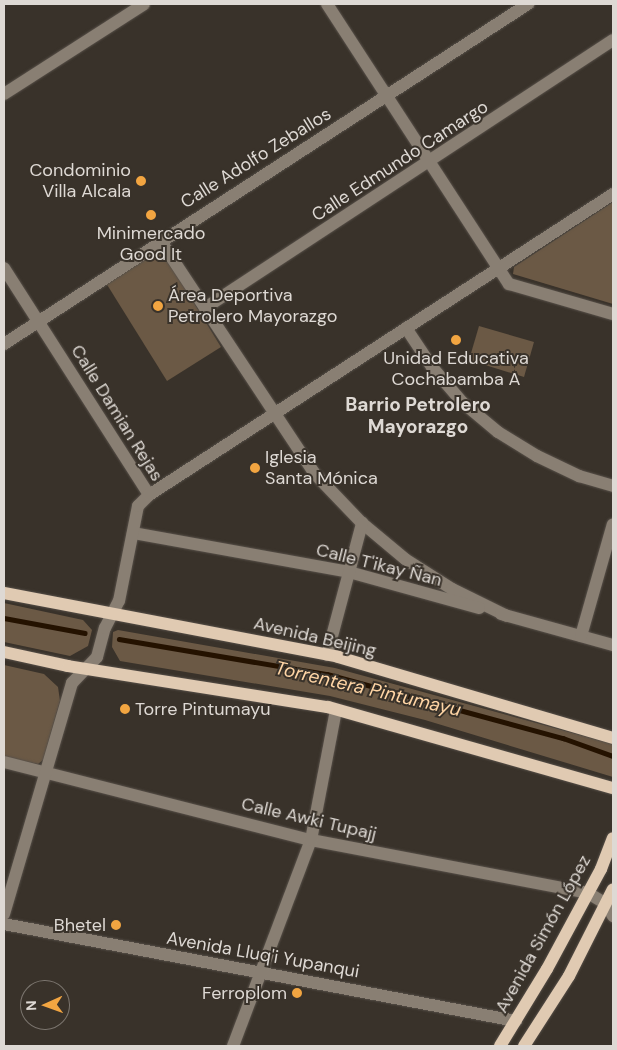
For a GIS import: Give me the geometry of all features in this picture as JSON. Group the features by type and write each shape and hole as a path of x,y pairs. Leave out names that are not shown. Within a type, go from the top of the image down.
{"main road":[{"name":"Avenida Beijing","path":"4,593 327,655 613,738"},
{"path":"4,652 336,710 613,788"},
{"name":"Avenida Simón López","path":"500,1046 588,893 613,838"},
{"path":"524,1046 569,976 613,889"}],"street":[{"path":"4,94 144,4"},
{"path":"327,4 432,162 509,284 613,314"},
{"name":"Calle Adolfo Zeballos","path":"4,344 160,240 388,96 528,4"},
{"name":"Calle Edmundo Camargo","path":"205,308 432,162 613,40"},
{"path":"149,494 274,416 613,194"},
{"path":"160,240 274,416 314,473 362,523 421,569 507,616"},
{"name":"Calle Damian Rejas","path":"4,268 149,494 138,506 113,614 106,628 97,657 72,682 46,773 40,785 4,914"},
{"path":"406,328 438,374 462,402 498,432 537,456 579,476 613,486"},
{"path":"327,655 362,523"},
{"path":"581,636 613,524"},
{"name":"Calle T'ikay Ñan","path":"132,534 349,572 613,646"},
{"path":"233,1046 263,973 311,840 336,710"},
{"name":"Calle Awki Tupajj","path":"4,762 311,840 588,893 606,904"},
{"path":"606,904 613,916"},
{"name":"Avenida Lluq'i Yupanqui","path":"4,924 516,1021"}],"shaded area":[{"path":"613,202 613,304 513,274 514,267"},
{"name":"Área Deportiva Petrolero Mayorazgo","path":"157,252 164,254 221,347 167,381 106,283"},
{"path":"479,326 534,342 524,377 469,360"},
{"path":"4,603 83,620 92,630 88,646 70,656 4,642"},
{"path":"118,630 335,668 613,744 613,777 425,720 330,696 120,661 112,647 113,632"},
{"path":"4,665 44,674 58,687 60,701 43,760 38,764 4,757"}],"waterway":[{"name":"Torrentera Pintumayu","path":"4,618 85,633"},
{"name":"Torrentera Pintumayu","path":"119,639 327,674 563,738 613,756"}],"place":[{"name":"Condominio Villa Alcala","path":"141,181"},
{"name":"Minimercado Good It","path":"151,215"},
{"name":"Área Deportiva Petrolero Mayorazgo","path":"158,306"},
{"name":"Unidad Educativa Cochabamba A","path":"456,340"},
{"name":"Iglesia Santa Mónica","path":"255,468"},
{"name":"Torre Pintumayu","path":"125,709"},
{"name":"Bhetel","path":"116,925"},
{"name":"Ferroplom","path":"297,993"}],"district":[{"name":"Barrio Petrolero Mayorazgo","path":"418,416"}]}
